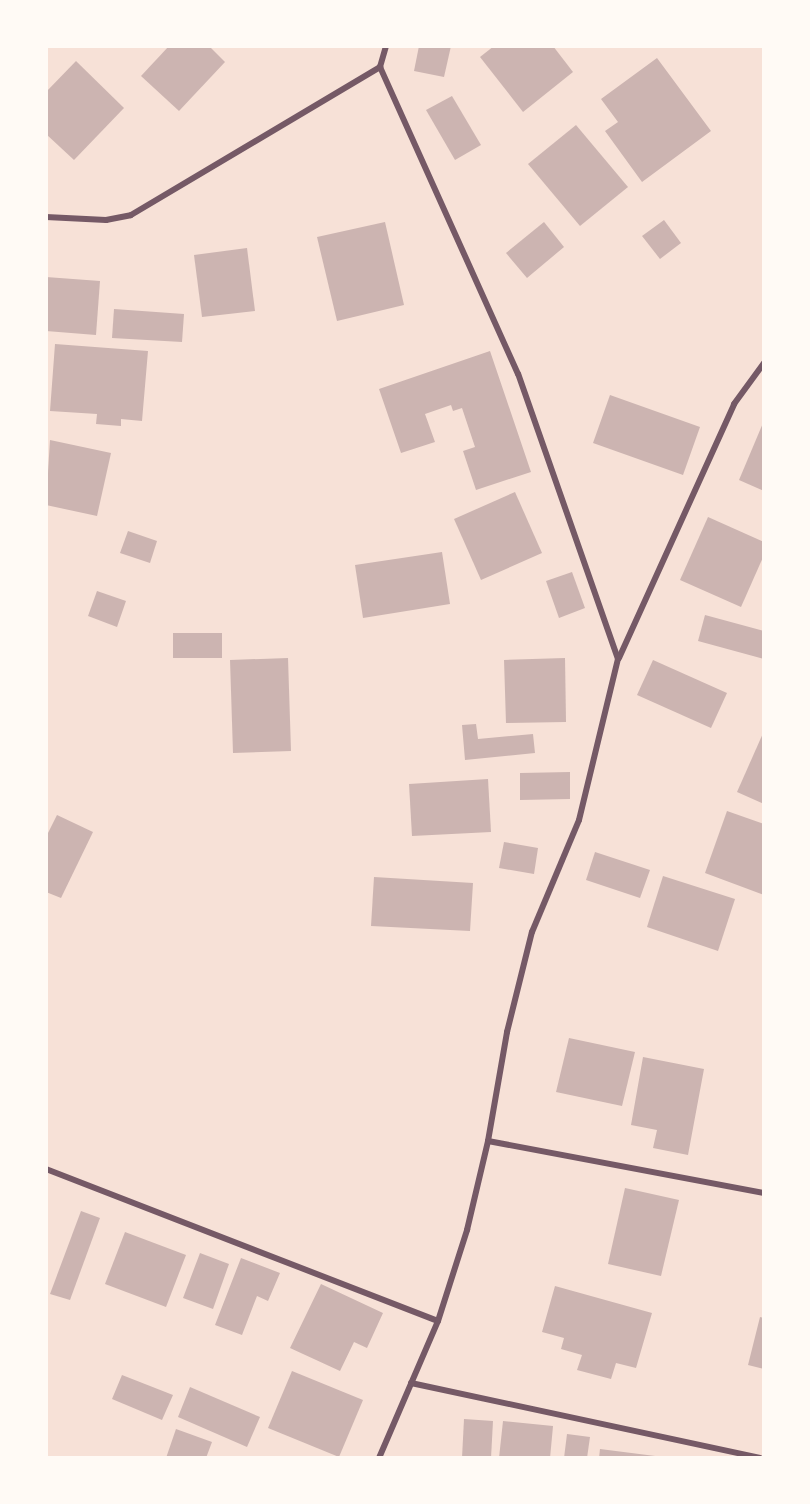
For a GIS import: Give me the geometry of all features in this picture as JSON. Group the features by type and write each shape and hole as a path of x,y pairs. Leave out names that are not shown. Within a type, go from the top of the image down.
{"street":[{"path":"386,46 380,67 518,374 618,659"},
{"path":"46,217 106,220 131,215 380,67"},
{"path":"379,1458 438,1321 467,1230 488,1141 507,1032 532,932 579,820 618,659 734,404 764,363"},
{"path":"488,1141 764,1193"},
{"path":"46,1169 438,1321"},
{"path":"411,1383 760,1458"}],"building":[{"path":"169,46 209,46 225,62 179,111 141,76"},
{"path":"419,46 451,46 444,77 414,71"},
{"path":"494,46 553,46 573,72 523,112 480,57"},
{"path":"657,58 711,131 642,182 605,131 618,122 601,99"},
{"path":"76,61 124,108 74,160 46,134 46,92"},
{"path":"452,96 481,145 455,160 426,110"},
{"path":"576,125 628,187 580,226 528,164"},
{"path":"664,220 681,243 660,259 642,236"},
{"path":"385,222 404,305 337,321 317,237"},
{"path":"544,222 564,247 527,278 506,253"},
{"path":"247,248 255,311 202,317 194,255"},
{"path":"46,277 100,281 96,335 46,331"},
{"path":"114,309 184,314 182,342 112,338"},
{"path":"55,344 148,351 142,421 121,419 121,426 96,424 97,414 50,411"},
{"path":"490,351 531,472 476,490 463,451 475,447 462,408 453,411 451,405 425,414 435,442 401,453 379,389"},
{"path":"610,395 700,427 683,475 593,443"},
{"path":"764,423 764,491 739,480"},
{"path":"50,440 111,453 97,516 46,505"},
{"path":"515,492 542,553 481,580 454,519"},
{"path":"708,517 764,542 764,555 741,607 680,580"},
{"path":"128,531 157,541 150,563 120,553"},
{"path":"442,552 450,604 363,618 355,565"},
{"path":"572,572 585,608 559,618 546,581"},
{"path":"97,591 126,601 117,627 88,616"},
{"path":"705,615 764,631 764,659 698,641"},
{"path":"173,633 222,633 222,658 173,658"},
{"path":"288,658 291,751 233,753 230,660"},
{"path":"565,658 566,722 506,723 504,660"},
{"path":"653,660 727,693 711,728 637,695"},
{"path":"476,724 478,739 533,734 535,753 465,760 462,725"},
{"path":"764,731 764,804 737,792"},
{"path":"570,772 570,799 520,800 520,773"},
{"path":"488,779 491,832 412,836 409,784"},
{"path":"727,811 764,824 764,895 705,873"},
{"path":"57,815 93,832 61,898 46,892 46,837"},
{"path":"504,842 538,848 534,874 499,868"},
{"path":"595,852 650,870 640,898 586,880"},
{"path":"663,876 735,899 718,951 647,927"},
{"path":"374,877 473,883 470,931 371,926"},
{"path":"569,1038 635,1052 622,1106 556,1092"},
{"path":"643,1057 704,1069 688,1155 653,1148 657,1130 631,1125"},
{"path":"625,1188 679,1200 661,1276 608,1264"},
{"path":"81,1211 100,1218 70,1300 50,1294"},
{"path":"125,1232 186,1255 166,1307 105,1284"},
{"path":"200,1253 229,1264 213,1309 183,1298"},
{"path":"241,1258 280,1273 268,1301 257,1296 242,1335 215,1325"},
{"path":"321,1284 383,1313 367,1348 354,1342 340,1371 290,1348"},
{"path":"555,1286 652,1313 636,1368 616,1363 611,1379 577,1370 582,1355 561,1349 564,1338 542,1332"},
{"path":"760,1317 764,1318 764,1369 748,1365"},
{"path":"292,1371 363,1400 339,1457 268,1428"},
{"path":"122,1375 173,1395 162,1420 112,1399"},
{"path":"190,1387 260,1417 247,1447 178,1417"},
{"path":"464,1419 493,1421 491,1458 462,1458"},
{"path":"503,1421 553,1426 550,1458 499,1458"},
{"path":"176,1429 212,1442 206,1458 166,1458"},
{"path":"567,1434 590,1437 587,1458 564,1458"},
{"path":"600,1449 655,1456 655,1458 599,1458"}]}
